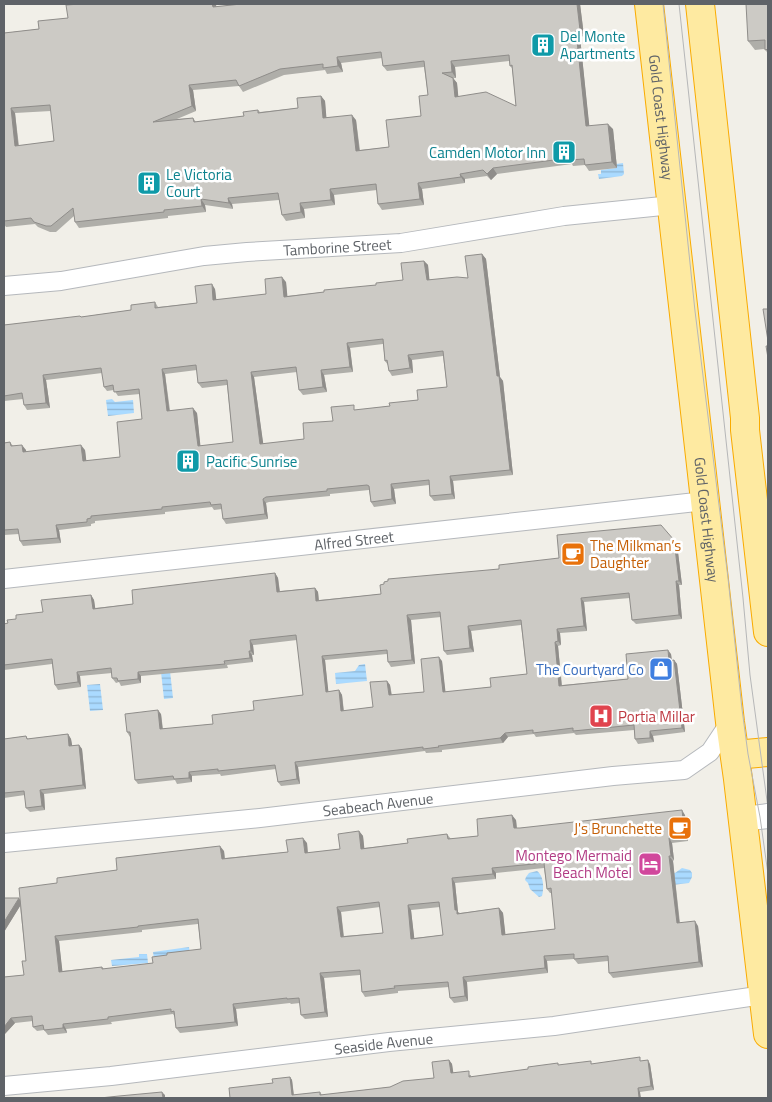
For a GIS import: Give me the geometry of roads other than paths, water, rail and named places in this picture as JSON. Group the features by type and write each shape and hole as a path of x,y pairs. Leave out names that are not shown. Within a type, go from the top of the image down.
{"highway":[{"name":"Gold Coast Highway","path":"649,4 730,722 735,756 756,818 764,995 768,1034"},
{"path":"700,4 768,632"},
{"path":"735,756 768,752"}],"street":[{"name":"Tamborine Street","path":"4,286 61,281 204,256 401,243 547,218 672,204"},
{"name":"Alfred Street","path":"4,579 705,501"},
{"name":"Seabeach Avenue","path":"4,843 260,818 613,776 684,770 710,752 730,722"},
{"name":"Seaside Avenue","path":"4,1086 111,1076 389,1042 554,1026 764,995"}],"water":[{"path":"623,163 624,174 622,176 599,179 598,174 601,174 601,170 616,168 616,164"},
{"path":"112,399 115,402 133,400 134,413 108,416 106,400"},
{"path":"365,664 367,681 336,684 335,673 355,671 359,665"},
{"path":"170,671 173,698 164,699 161,672"},
{"path":"100,684 103,710 90,711 87,685"},
{"path":"682,868 690,870 692,873 689,883 672,885 667,872 675,873"},
{"path":"537,871 543,882 542,896 539,897 530,889 525,880 529,873"},
{"path":"189,947 190,954 154,959 153,952"},
{"path":"139,954 147,954 148,963 112,966 111,960 139,957"}],"tram line":[{"path":"663,4 695,311 742,709 768,874"},
{"path":"679,4 750,675 768,808"}],"place":[{"name":"Del Monte Apartments","path":"543,45"},
{"name":"Camden Motor Inn","path":"564,152"},
{"name":"Le Victoria Court","path":"149,183"},
{"name":"Pacific Sunrise","path":"188,461"},
{"name":"The Milkman’s Daughter","path":"573,554"},
{"name":"The Courtyard Co","path":"661,669"},
{"name":"Portia Millar","path":"601,716"},
{"name":"J's Brunchette","path":"680,828"},
{"name":"Montego Mermaid Beach Motel","path":"650,864"}]}
